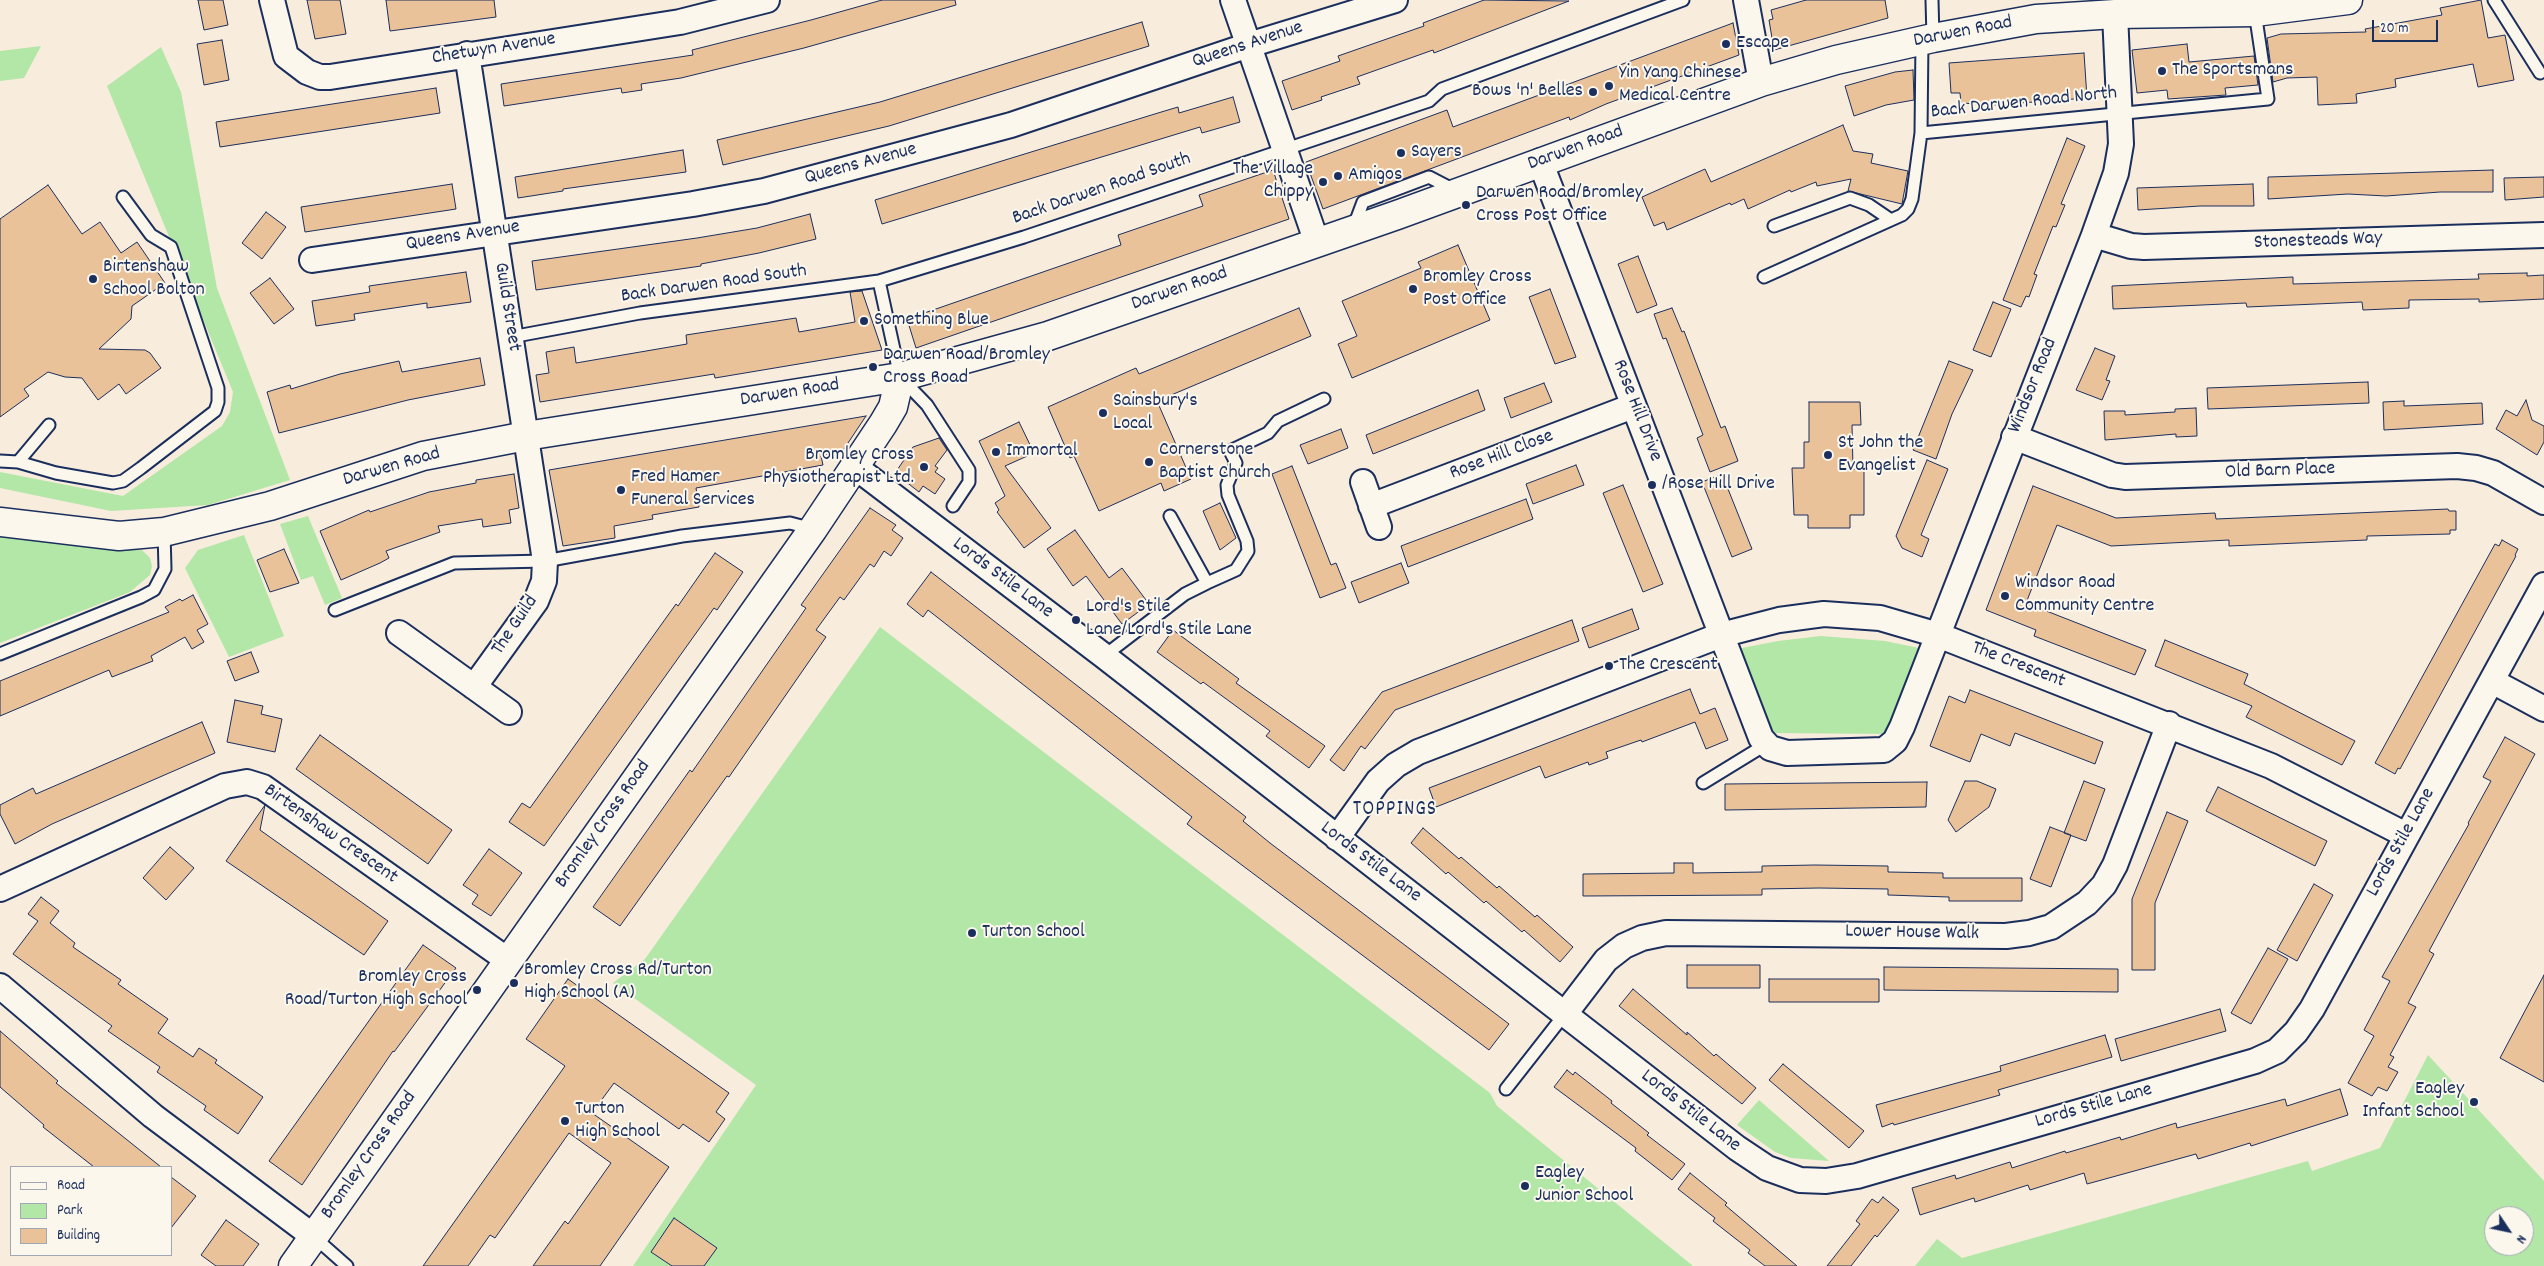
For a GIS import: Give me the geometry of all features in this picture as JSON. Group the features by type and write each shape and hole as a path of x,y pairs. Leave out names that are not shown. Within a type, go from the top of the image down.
{"main road":[{"name":"Darwen Road","path":"0,522 119,536 164,532 270,506 423,456 526,436 900,377 1048,336 1317,243 1761,82 1836,60 1927,39 2036,19 2115,14 2255,12 2338,1"},
{"name":"Bromley Cross Road","path":"293,1266 813,529 892,407 900,377"}],"street":[{"name":"Chetwyn Avenue","path":"272,0 286,56 307,72 320,76 680,22 764,0"},
{"path":"1233,0 1317,243"},
{"name":"Queens Avenue","path":"312,260 693,204 764,191 1011,125 1249,45 1394,0"},
{"path":"1746,0 1761,82"},
{"name":"Windsor Road","path":"1765,745 1777,751 1787,753 1878,752 1890,746 1902,727 2094,234 2116,172 2121,144 2115,14"},
{"name":"Guild Street","path":"467,54 545,561"},
{"name":"Rose Hill Drive","path":"1540,161 1721,635 1765,745"},
{"name":"Stonesteads Way","path":"2094,234 2131,246 2144,247 2544,235"},
{"name":"Rose Hill Close","path":"1362,482 1375,516 1634,406"},
{"name":"Old Barn Place","path":"2014,437 2112,475 2125,477 2457,466 2476,468 2493,474 2544,502"},
{"name":"Lords Stile Lane","path":"854,466 1104,656 1730,1143 1766,1168 1800,1180 1826,1181 1857,1176 2255,1060 2277,1051 2296,1032 2312,1009 2492,681"},
{"name":"The Guild","path":"474,687 536,601 544,581 545,561"},
{"path":"2544,586 2492,681 2544,709"},
{"name":"The Crescent","path":"1337,838 1378,781 1396,765 1418,752 1721,635 1779,620 1824,614 1880,618 1938,635 2169,724 2271,766 2406,835"},
{"path":"399,633 509,712"},
{"name":"Lower House Walk","path":"1564,1015 1606,960 1624,946 1650,936 1686,933 2006,936 2029,933 2051,927 2087,903 2104,885 2115,865 2169,724"},
{"name":"Birtenshaw Crescent","path":"0,889 225,786 247,782 263,787 508,962"},
{"path":"0,986 154,1116 313,1236"}],"lane":[{"name":"Back Darwen Road South","path":"511,337 640,313 879,281 1024,237 1429,101 1442,89 1683,0"},
{"path":"1921,133 1927,39 1932,0"},
{"path":"2494,0 2540,73"},
{"name":"Back Darwen Road North","path":"1764,277 1902,215 1908,209 1912,199 1921,133 2268,98 2255,12"},
{"path":"0,461 18,462 56,473 103,482 123,481 215,411 218,402 218,388 171,247 151,235 123,198"},
{"path":"1774,226 1850,198 1869,205 1891,220"},
{"path":"879,281 900,377 927,405 969,470 969,482 953,506"},
{"path":"1104,656 1184,594 1236,570 1248,551 1247,541 1228,495 1227,484 1236,463 1230,451 1268,433 1278,421 1324,399"},
{"path":"18,462 48,424"},
{"path":"1170,516 1207,583"},
{"path":"335,610 454,563 545,561 790,522 813,529"},
{"path":"0,654 154,590 164,569 164,532"},
{"path":"1703,783 1765,745"},
{"path":"1506,1089 1564,1015"},
{"path":"313,1236 347,1266"}],"green space":[{"path":"41,46 24,78 0,81 0,51"},
{"path":"161,47 181,92 217,288 290,480 208,505 111,511 0,488 0,472 123,496 222,426 230,412 233,392 107,86"},
{"path":"308,516 342,598 325,605 313,576 301,580 280,524"},
{"path":"0,535 115,550 142,550 150,558 152,566 150,575 130,592 0,643"},
{"path":"244,535 284,636 229,657 185,568 198,550"},
{"name":"Turton School","path":"880,627 1490,1093 1497,1106 1693,1266 633,1266 756,1085 613,983 645,959"},
{"path":"1821,636 1885,641 1919,648 1919,662 1891,734 1767,733 1742,658 1742,648 1778,641"},
{"name":"Eagley Infant School","path":"2428,1055 2544,1181 2544,1266 1915,1266 1937,1239 1962,1258 2308,1161 2312,1171 2380,1148"},
{"path":"1759,1100 1829,1161 1791,1158 1775,1152 1737,1125"}],"building":[{"path":"198,0 223,0 228,25 204,30"},
{"path":"307,0 340,0 346,34 315,39"},
{"path":"386,0 494,0 496,17 390,31"},
{"path":"882,0 955,0 956,5 804,48 681,78 641,84 642,90 622,93 621,88 504,106 501,84 693,55 692,50"},
{"path":"1484,0 1569,1 1434,53 1433,50 1357,77 1360,84 1321,97 1322,100 1292,110 1282,81 1340,61 1338,56 1424,26 1423,23"},
{"path":"1806,0 1885,0 1888,18 1774,50 1769,20 1773,19 1771,10"},
{"path":"2481,0 2488,38 2505,35 2514,80 2478,87 2473,64 2395,79 2396,87 2356,94 2357,103 2318,105 2317,77 2287,78 2273,82 2267,38 2281,34 2366,32 2365,29 2442,15 2440,8"},
{"path":"1142,22 1149,46 889,126 723,165 717,140 880,102"},
{"path":"1733,23 1739,55 1606,104 1570,120 1569,117 1323,209 1306,162 1447,110 1453,127"},
{"path":"222,40 229,80 204,85 197,44"},
{"path":"2187,44 2189,62 2254,56 2258,85 2225,88 2226,95 2168,99 2167,90 2137,93 2132,50"},
{"path":"2084,53 2087,98 1993,105 1961,103 1960,93 1951,93 1949,63"},
{"path":"1913,70 1914,100 1886,105 1854,116 1845,86 1895,72"},
{"path":"436,88 440,113 220,147 216,122"},
{"path":"1233,97 1240,122 1202,133 1200,127 882,224 875,200 1178,107 1179,113"},
{"path":"1843,125 1853,151 1873,154 1871,163 1908,171 1902,204 1848,191 1851,179 1817,186 1816,182 1791,192 1790,190 1748,209 1744,199 1731,205 1730,203 1667,230 1664,222 1654,226 1642,197 1705,169 1711,182"},
{"path":"2067,138 2085,146 2061,204 2065,205 2056,227 2053,226 2034,274 2037,275 2029,297 2026,296 2021,307 2003,300"},
{"path":"683,150 686,172 563,189 563,191 518,198 515,177"},
{"path":"1273,170 1289,219 916,348 907,319 1121,245 1118,235 1203,206 1199,195"},
{"path":"2493,170 2493,192 2440,192 2386,196 2348,194 2268,199 2268,177"},
{"path":"2544,177 2544,197 2505,200 2504,178"},
{"path":"452,184 456,209 305,232 301,207"},
{"path":"2253,184 2254,206 2200,206 2138,210 2137,188"},
{"path":"48,185 82,234 100,222 121,253 137,242 165,283 132,306 131,319 99,349 145,350 150,353 161,368 126,394 119,384 98,400 82,378 65,377 48,372 24,389 29,396 0,417 0,219"},
{"path":"266,212 286,227 262,259 242,243"},
{"path":"810,214 816,239 759,253 701,264 701,266 536,290 532,261 757,228"},
{"path":"1458,245 1490,320 1352,378 1338,344 1357,336 1342,301 1421,268 1418,262"},
{"path":"1638,256 1657,305 1637,313 1618,264"},
{"path":"466,272 471,302 427,308 427,303 354,314 355,320 316,326 312,301 370,292 369,286"},
{"path":"2527,273 2527,276 2544,275 2544,299 2479,302 2479,299 2409,300 2409,308 2363,310 2362,302 2247,307 2246,303 2113,309 2112,286 2293,277 2293,284 2479,279 2478,274"},
{"path":"270,278 294,309 274,324 250,293"},
{"path":"1550,289 1576,357 1555,364 1529,297"},
{"path":"862,291 882,350 715,378 714,374 540,402 536,375 549,373 546,352 574,347 576,363 687,344 686,335 796,318 799,332 855,322 850,292"},
{"path":"1993,302 2011,309 1991,357 1973,350"},
{"path":"1299,308 1311,336 1157,401 1191,479 1164,491 1161,483 1099,511 1074,456 1070,458 1048,407 1136,368 1139,374"},
{"path":"1672,308 1682,332 1684,331 1721,428 1725,426 1738,461 1710,472 1697,438 1703,435 1666,338 1663,339 1654,314"},
{"path":"2095,348 2115,356 2106,380 2110,381 2102,400 2076,390"},
{"path":"480,358 485,385 408,400 279,433 267,392 290,385 291,389 340,374 399,361 402,372"},
{"path":"1949,361 1973,370 1952,414 1936,459 1913,450"},
{"path":"2368,382 2369,403 2208,409 2207,388"},
{"path":"1544,383 1552,402 1511,418 1504,398"},
{"path":"1478,390 1485,410 1373,454 1366,435"},
{"path":"2526,400 2532,420 2544,426 2544,442 2537,455 2496,429 2506,410 2517,416"},
{"path":"2404,401 2404,406 2482,403 2483,424 2384,430 2383,402"},
{"name":"St John the Evangelist","path":"1809,402 1860,402 1861,425 1852,425 1853,469 1864,469 1864,515 1850,515 1850,528 1808,528 1808,515 1794,515 1792,468 1804,468 1804,442 1809,442"},
{"path":"2196,408 2197,436 2176,437 2176,434 2105,440 2104,411 2125,411 2125,415 2175,412 2175,409"},
{"path":"866,416 842,452 821,456 823,465 696,488 699,507 652,515 653,519 614,526 615,538 563,546 549,470"},
{"path":"1019,422 1034,453 1005,466 1051,528 1024,548 997,512 999,510 995,503 1005,496 979,441"},
{"path":"1341,429 1348,448 1308,464 1300,445"},
{"path":"939,438 947,450 935,466 938,468 935,472 945,479 935,494 923,486 919,492 895,473 913,447"},
{"path":"1927,460 1948,469 1921,535 1929,539 1922,557 1902,548 1896,536"},
{"path":"1576,465 1584,485 1533,504 1526,484"},
{"path":"1292,466 1331,565 1336,563 1346,588 1320,598 1272,474"},
{"path":"514,474 519,508 509,510 511,523 483,527 482,519 438,526 440,532 386,551 389,558 341,580 320,531 369,510 370,512 429,492 476,483 476,480"},
{"path":"1722,474 1752,549 1732,557 1702,482"},
{"path":"1623,485 1663,584 1643,592 1603,493"},
{"path":"2033,486 2116,518 2215,513 2216,519 2448,509 2449,511 2456,511 2456,530 2450,530 2450,534 2367,536 2367,540 2229,546 2229,540 2111,546 2057,525 2026,603 2146,650 2135,675 2034,636 2036,630 1986,610"},
{"path":"1526,499 1533,519 1408,567 1401,546"},
{"path":"1220,503 1236,538 1220,550 1203,511"},
{"path":"870,508 896,525 892,530 903,538 891,556 884,551 874,567 870,564 844,600 840,597 816,630 826,637 729,777 727,776 620,926 593,907 690,770 692,772 806,608 801,605"},
{"path":"1075,530 1109,578 1122,568 1149,604 1122,624 1086,576 1073,586 1047,549"},
{"path":"2502,540 2518,549 2516,556 2400,769 2398,768 2395,774 2375,763 2495,544 2499,546"},
{"path":"284,549 299,583 270,592 257,560"},
{"path":"715,553 743,572 717,610 714,608 544,846 509,822 522,803 530,808 676,604 678,606"},
{"path":"1401,563 1409,583 1359,603 1351,582"},
{"path":"931,572 1246,817 1243,821 1270,843 1509,1024 1489,1050 1187,824 1192,817 928,610 923,617 907,604"},
{"path":"193,595 208,624 197,630 204,642 192,649 185,637 151,656 153,661 112,677 109,670 0,716 0,681 169,612 165,607"},
{"path":"1632,609 1639,629 1589,648 1582,628"},
{"path":"1572,620 1579,641 1395,710 1365,749 1361,746 1344,771 1330,760 1382,692"},
{"path":"1173,630 1239,679 1236,683 1325,746 1309,768 1266,736 1270,731 1203,682 1201,684 1157,652"},
{"path":"2165,640 2248,674 2244,684 2355,741 2342,765 2246,717 2252,706 2155,666"},
{"path":"251,652 259,672 235,681 227,661"},
{"path":"1690,689 1700,714 1715,708 1728,740 1706,749 1695,722 1642,742 1641,740 1606,752 1608,758 1589,765 1588,762 1545,778 1540,766 1436,807 1429,788"},
{"path":"1970,690 2103,742 2095,764 2015,733 2010,746 1981,734 1970,762 1930,746 1949,696 1965,703"},
{"path":"235,700 263,706 261,714 282,719 275,752 227,742"},
{"path":"202,722 215,753 52,824 15,844 0,814 0,805 33,788 36,794"},
{"path":"320,735 452,830 428,864 296,769"},
{"path":"2505,737 2535,754 2429,951 2434,954 2408,1003 2416,1007 2390,1055 2394,1057 2388,1067 2398,1072 2387,1091 2378,1087 2372,1096 2348,1083 2374,1036 2364,1030 2390,981 2382,977 2469,824 2491,781 2483,777"},
{"path":"1965,781 1977,781 1996,789 1989,807 1956,832 1948,820"},
{"path":"2084,781 2105,789 2086,841 2064,833"},
{"path":"1927,782 1926,807 1725,810 1725,784"},
{"path":"2218,787 2327,841 2315,866 2206,811"},
{"path":"265,805 260,830 388,921 364,955 226,861"},
{"path":"2167,812 2188,821 2155,903 2155,970 2132,970 2132,899"},
{"path":"2050,827 2071,835 2051,887 2030,879"},
{"path":"1423,828 1497,888 1499,886 1535,917 1537,915 1573,947 1560,962 1524,930 1522,932 1486,901 1484,903 1448,872 1446,874 1411,843"},
{"path":"170,847 194,868 166,900 143,878"},
{"path":"489,849 522,873 491,916 472,904 478,895 463,885"},
{"path":"1674,863 1693,863 1693,873 1762,872 1762,866 1888,866 1888,872 1943,873 1943,878 2022,878 2022,901 1949,901 1949,897 1888,895 1888,889 1819,888 1762,889 1762,895 1583,896 1583,874 1674,873"},
{"path":"2314,884 2333,895 2297,961 2277,950"},
{"path":"41,897 59,911 50,923 75,943 73,947 121,980 118,984 168,1019 158,1033 193,1057 199,1048 217,1060 215,1063 263,1097 238,1134 204,1110 206,1106 157,1072 160,1067 108,1031 112,1026 13,954 38,921 28,914"},
{"path":"423,945 456,968 393,1051 302,1185 269,1161"},
{"path":"2268,948 2288,959 2251,1024 2231,1013"},
{"path":"1687,965 1760,965 1760,988 1687,988"},
{"path":"1884,967 2118,969 2118,992 1884,990"},
{"path":"2544,975 2544,1082 2500,1058"},
{"name":"Turton High School","path":"568,979 729,1093 716,1112 725,1119 709,1142 683,1124 679,1129 614,1083 592,1113 669,1167 600,1266 533,1266 565,1221 568,1224 611,1163 569,1133 495,1238 490,1235 468,1266 423,1266 565,1066 526,1039"},
{"path":"1769,979 1879,979 1879,1002 1769,1002"},
{"path":"1633,989 1687,1035 1687,1032 1714,1056 1716,1054 1756,1088 1742,1104 1619,1006"},
{"path":"2220,1009 2226,1031 2121,1061 2115,1039"},
{"path":"0,1031 58,1081 56,1083 160,1166 93,1166 43,1127 44,1125 0,1087"},
{"path":"2105,1035 2112,1057 1998,1090 2000,1095 1882,1127 1876,1105 2001,1071 2000,1066"},
{"path":"1783,1064 1864,1131 1849,1148 1769,1080"},
{"path":"1567,1070 1573,1075 1575,1072 1612,1101 1611,1103 1649,1133 1647,1135 1685,1164 1672,1180 1635,1151 1636,1148 1554,1087"},
{"path":"2340,1089 2348,1115 2251,1146 2250,1143 2198,1159 2196,1154 2087,1184 2084,1173 2030,1190 2028,1185 1975,1202 1974,1198 1920,1215 1912,1188 1955,1175 1956,1179 2010,1162 2012,1168 2065,1151 2066,1153 2120,1137 2121,1140 2176,1123 2177,1128 2285,1099 2287,1106"},
{"path":"1690,1173 1727,1203 1725,1205 1797,1266 1765,1266 1748,1253 1750,1250 1713,1221 1715,1218 1678,1189"},
{"path":"172,1178 196,1196 172,1227"},
{"path":"1883,1197 1899,1210 1877,1237 1875,1235 1851,1266 1827,1266 1860,1224 1856,1221 1872,1199 1878,1203"},
{"path":"674,1218 717,1248 704,1266 672,1266 651,1252"},
{"path":"226,1220 259,1244 243,1266 216,1266 201,1255"}],"place":[{"name":"Escape","path":"1726,44"},
{"name":"The Sportsmans","path":"2162,71"},
{"name":"Yin Yang Chinese Medical Centre","path":"1609,86"},
{"name":"Bows 'n' Belles","path":"1593,92"},
{"name":"Sayers","path":"1401,153"},
{"name":"Amigos","path":"1338,176"},
{"name":"The Village Chippy","path":"1323,182"},
{"name":"Darwen Road/Bromley Cross Post Office","path":"1466,205"},
{"name":"Birtenshaw School Bolton","path":"93,279"},
{"name":"Bromley Cross Post Office","path":"1413,289"},
{"name":"Something Blue","path":"864,321"},
{"name":"Darwen Road/Bromley Cross Road","path":"873,367"},
{"name":"Sainsbury's Local","path":"1103,413"},
{"name":"Immortal","path":"996,452"},
{"name":"St John the Evangelist","path":"1828,455"},
{"name":"Cornerstone Baptist Church","path":"1149,462"},
{"name":"Bromley Cross Physiotherapist Ltd.","path":"924,467"},
{"name":"/Rose Hill Drive","path":"1652,485"},
{"name":"Fred Hamer Funeral Services","path":"621,490"},
{"name":"Windsor Road Community Centre","path":"2005,596"},
{"name":"Lord's Stile Lane/Lord's Stile Lane","path":"1076,620"},
{"name":"The Crescent","path":"1609,666"},
{"name":"Turton School","path":"972,933"},
{"name":"Bromley Cross Rd/Turton High School (A)","path":"514,983"},
{"name":"Bromley Cross Road/Turton High School","path":"477,990"},
{"name":"Eagley Infant School","path":"2474,1102"},
{"name":"Turton High School","path":"565,1121"},
{"name":"Eagley Junior School","path":"1525,1186"}],"district":[{"name":"TOPPINGS","path":"1395,811"}]}
